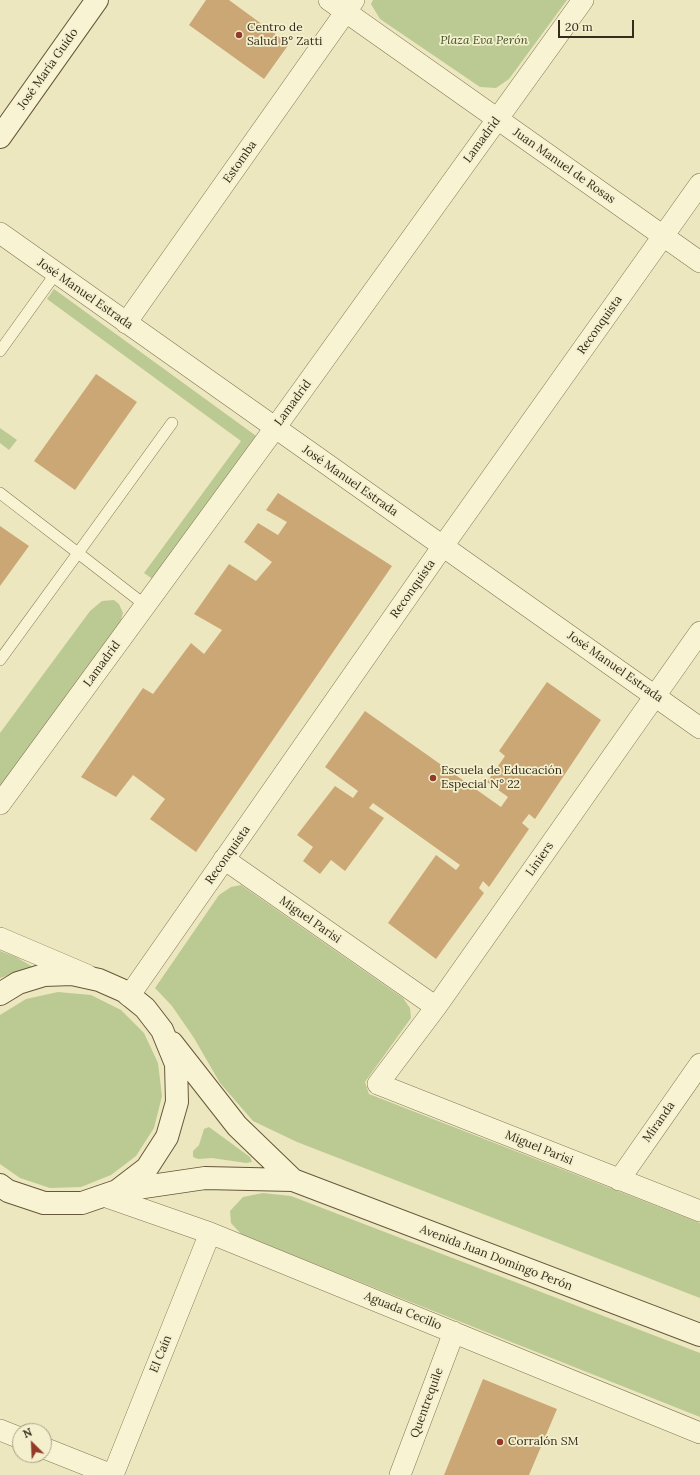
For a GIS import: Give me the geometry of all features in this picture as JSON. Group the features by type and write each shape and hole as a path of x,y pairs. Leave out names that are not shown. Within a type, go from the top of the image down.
{"main road":[{"name":"José María Guido","path":"3,125 97,0"},
{"name":"Avenida Juan Domingo Perón","path":"6,988 44,975 72,974 99,980 129,996 145,1008 237,1126 293,1180"},
{"name":"Avenida Juan Domingo Perón","path":"111,1193 147,1168 167,1137 177,1102 176,1064 162,1030"},
{"name":"Avenida Juan Domingo Perón","path":"0,1185 8,1191 44,1203 82,1203 111,1193 205,1178 293,1180 700,1335"}],"street":[{"name":"Lamadrid","path":"0,804 275,428 583,0"},
{"name":"Juan Manuel de Rosas","path":"343,4 498,119 700,262"},
{"name":"Estomba","path":"126,323 343,4"},
{"name":"Reconquista","path":"129,996 443,546 700,184"},
{"name":"José Manuel Estrada","path":"0,233 700,728"},
{"name":"Liniers","path":"378,1084 436,1008 700,632"},
{"name":"Miguel Parisi","path":"224,859 436,1008"},
{"path":"0,938 99,980"},
{"name":"Miranda","path":"619,1180 700,1064"},
{"name":"Miguel Parisi","path":"378,1084 700,1211"},
{"name":"Aguada Cecilio","path":"111,1193 700,1433"},
{"name":"El Caín","path":"113,1475 210,1233"},
{"name":"Quentrequile","path":"400,1475 454,1332"},
{"path":"0,1430 12,1435"},
{"path":"52,1451 113,1475"}],"lane":[{"path":"0,351 56,273"},
{"path":"0,660 172,423"},
{"path":"0,493 145,605"}],"green space":[{"name":"Plaza Eva Perón","path":"373,0 567,0 509,79 496,88 480,87 380,19 371,4"},
{"path":"54,289 259,438 154,580 144,573 241,441 47,299"},
{"path":"0,428 17,440 9,450 0,443"},
{"path":"114,600 119,604 123,613 118,631 0,793 0,733 90,611 102,601"},
{"path":"241,885 403,998 410,1008 411,1018 365,1082 369,1094 700,1223 700,1298 297,1142 253,1121 220,1083 194,1038 172,1006 155,988 219,895 231,887"},
{"path":"0,951 16,957 33,967 0,978"},
{"path":"58,992 91,995 121,1010 144,1033 158,1063 162,1096 154,1128 136,1156 111,1175 81,1187 50,1188 20,1178 0,1164 0,1015 26,999"},
{"path":"209,1127 250,1157 252,1162 246,1163 212,1158 198,1159 193,1157 193,1151 199,1145 204,1129"},
{"path":"263,1193 291,1196 700,1353 700,1417 242,1235 231,1223 230,1211 243,1197"}],"building":[{"name":"Centro de Salud B° Zatti","path":"206,0 229,0 289,44 264,79 189,25"},
{"path":"96,374 137,402 75,490 34,461"},
{"path":"278,493 392,566 196,852 150,819 165,799 133,775 116,797 81,777 143,688 153,694 191,643 204,654 222,630 194,614 229,564 256,581 272,562 244,542 258,523 278,535 287,522 266,510"},
{"path":"0,526 29,546 0,586"},
{"name":"Escuela de Educación Especial N° 22","path":"547,682 601,720 535,819 529,814 522,823 529,829 489,887 483,881 479,888 484,893 436,959 388,923 436,855 456,870 460,865 373,803 369,808 384,818 345,871 331,860 320,874 303,861 313,847 297,835 335,786 353,798 358,791 325,767 365,711 501,807 508,797 487,782 505,756 499,751"},
{"name":"Corralón SM","path":"483,1379 557,1409 529,1475 444,1475"}],"place":[{"name":"Centro de Salud B° Zatti","path":"239,35"},
{"name":"Escuela de Educación Especial N° 22","path":"433,778"},
{"name":"Corralón SM","path":"500,1442"}]}
